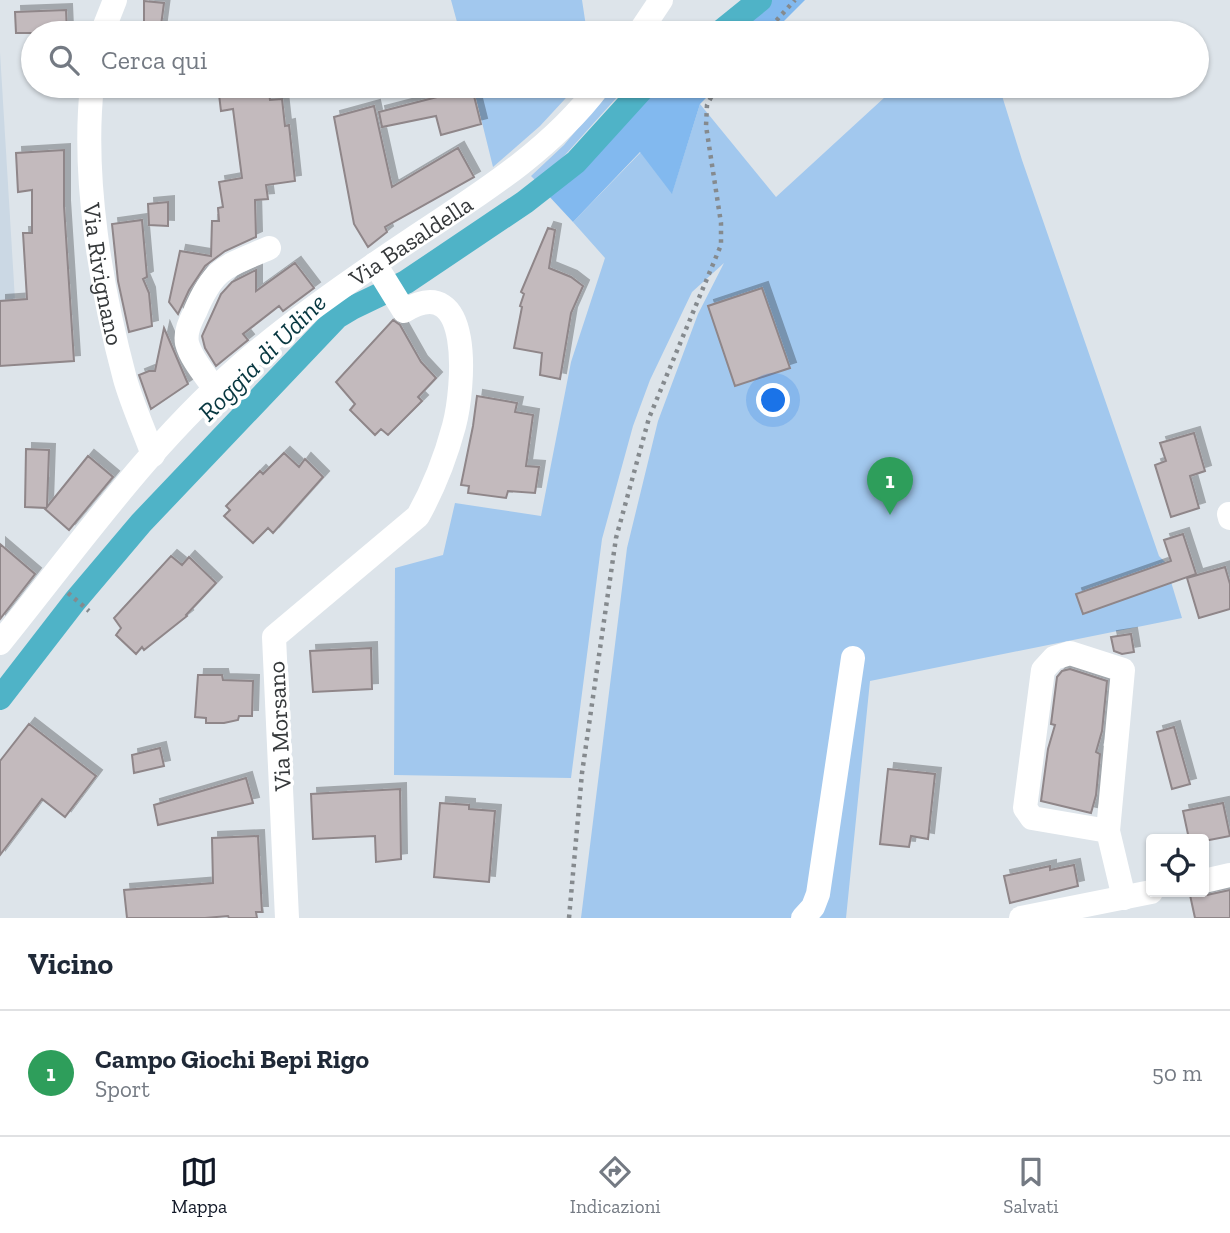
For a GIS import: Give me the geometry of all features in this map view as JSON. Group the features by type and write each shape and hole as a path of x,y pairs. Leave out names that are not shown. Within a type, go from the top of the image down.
{"street":[{"path":"107,21 115,0"},
{"path":"647,21 661,0"},
{"name":"Via Rivignano","path":"92,98 91,194 106,290 126,380 153,455"},
{"name":"Via Basaldella","path":"0,643 192,410 253,355 326,297 380,272 535,153 590,98"},
{"path":"215,390 189,351 187,331 206,285 232,264 269,248"},
{"name":"Via Morsano","path":"287,918 274,637 418,516 427,500 454,426 461,369 457,328 451,314 443,305 430,302 417,303 404,311 380,272"},
{"path":"1108,831 1032,818 1025,808 1044,670 1054,658 1070,653 1123,670 1108,831 1124,898"},
{"path":"803,918 813,907 818,894 853,658"},
{"path":"1209,880 1230,875"},
{"path":"1021,918 1146,893"}],"path":[{"path":"776,21 795,0"},
{"path":"569,918 582,772 616,538 649,418 721,245 721,223 706,126 707,105 711,98"},
{"path":"70,594 89,611"}],"shaded area":[{"path":"451,0 582,0 585,21 457,21"},
{"path":"770,0 805,0 784,21 745,21"},
{"path":"0,52 15,300 18,355 0,355"},
{"path":"476,98 566,98 540,126 493,167"},
{"path":"603,98 616,98 539,184 531,176 564,145"},
{"path":"646,98 706,98 700,104 672,194 640,152 573,222 547,194 581,169"},
{"path":"884,98 1003,98 1159,556 1165,562 1182,618 870,681 846,918 581,918 627,548 658,421 698,314 724,263 692,292 650,380 633,426 602,539 571,778 394,775 395,568 443,555 455,503 541,516 571,362 605,258 573,222 641,152 672,193 700,104 776,197"}],"building":[{"path":"144,1 164,3 162,21 144,21"},
{"path":"66,10 66,21 21,21 21,33 16,33 15,12"},
{"path":"219,98 282,99 285,126 289,125 295,181 266,185 268,199 255,200 256,237 225,251 205,266 189,290 178,314 169,302 180,251 211,256 212,221 219,221 218,208 223,207 219,182 242,178 233,109 221,111"},
{"path":"433,98 474,98 481,124 441,135 436,116 382,127 379,112"},
{"path":"374,106 392,187 458,148 474,177 385,227 387,232 368,247 354,224 334,117"},
{"path":"64,150 64,206 74,361 0,366 0,301 27,299 23,233 32,233 32,190 18,192 16,153"},
{"path":"168,202 168,226 149,225 148,204"},
{"path":"142,220 147,277 143,279 149,293 152,326 129,332 118,281 112,224"},
{"path":"548,228 555,230 549,268 571,277 583,286 571,313 560,379 540,375 542,353 514,348 524,294 521,292"},
{"path":"295,263 314,288 283,311 279,306 243,334 248,340 216,366 205,348 202,336 221,294 232,282 256,270 256,291"},
{"path":"762,288 790,368 735,386 708,306"},
{"path":"393,320 400,325 421,362 436,378 418,397 422,401 388,435 381,429 375,435 350,410 355,404 336,382"},
{"path":"164,328 188,384 151,409 139,375 155,371"},
{"path":"477,396 517,403 515,412 533,415 526,466 539,467 535,493 508,491 506,498 468,493 469,486 461,485"},
{"path":"1194,433 1205,471 1190,476 1199,508 1171,517 1155,465 1166,461 1160,443"},
{"path":"26,449 49,450 47,507 88,456 113,477 69,530 46,508 25,507"},
{"path":"284,453 299,467 305,459 323,477 273,533 268,528 253,543 224,516 230,510 226,506 260,471 263,474"},
{"path":"1183,534 1196,574 1083,614 1076,594 1171,561 1164,540"},
{"path":"0,544 35,574 0,619"},
{"path":"171,556 182,565 189,557 216,583 187,616 136,654 116,635 121,628 114,618"},
{"path":"1225,567 1230,584 1230,609 1199,618 1187,578"},
{"path":"1131,634 1134,652 1122,654 1114,651 1111,637"},
{"path":"371,648 372,689 313,692 310,651"},
{"path":"1070,669 1107,681 1102,731 1096,752 1100,754 1096,795 1091,813 1041,801 1048,749 1055,725 1051,724 1057,677 1062,671"},
{"path":"198,675 222,675 223,680 253,681 252,716 239,716 238,720 224,723 206,723 206,718 195,717"},
{"path":"29,724 96,776 65,817 42,799 0,855 0,761"},
{"path":"1174,727 1190,784 1172,789 1157,732"},
{"path":"160,748 164,766 134,773 132,755"},
{"path":"888,769 935,774 928,839 911,836 909,847 880,844"},
{"path":"246,778 253,803 158,825 154,805"},
{"path":"400,789 401,859 376,862 375,836 313,839 311,794"},
{"path":"440,803 469,805 469,809 495,811 489,882 434,877"},
{"path":"1223,803 1230,836 1209,840 1209,834 1188,834 1183,811"},
{"path":"258,836 262,912 256,912 257,918 127,918 124,890 213,883 212,838"},
{"path":"1074,865 1078,886 1010,903 1004,876 1050,866 1050,870"},
{"path":"1230,890 1230,918 1195,918 1190,897 1209,897 1209,895"}],"waterway":[{"name":"Roggia di Udine","path":"734,21 760,0"},
{"name":"Roggia di Udine","path":"0,698 75,601 141,523 337,317 406,282 525,202 576,162 634,98"}],"place":[{"name":"Campo Giochi Bepi Rigo","path":"890,515"}]}
